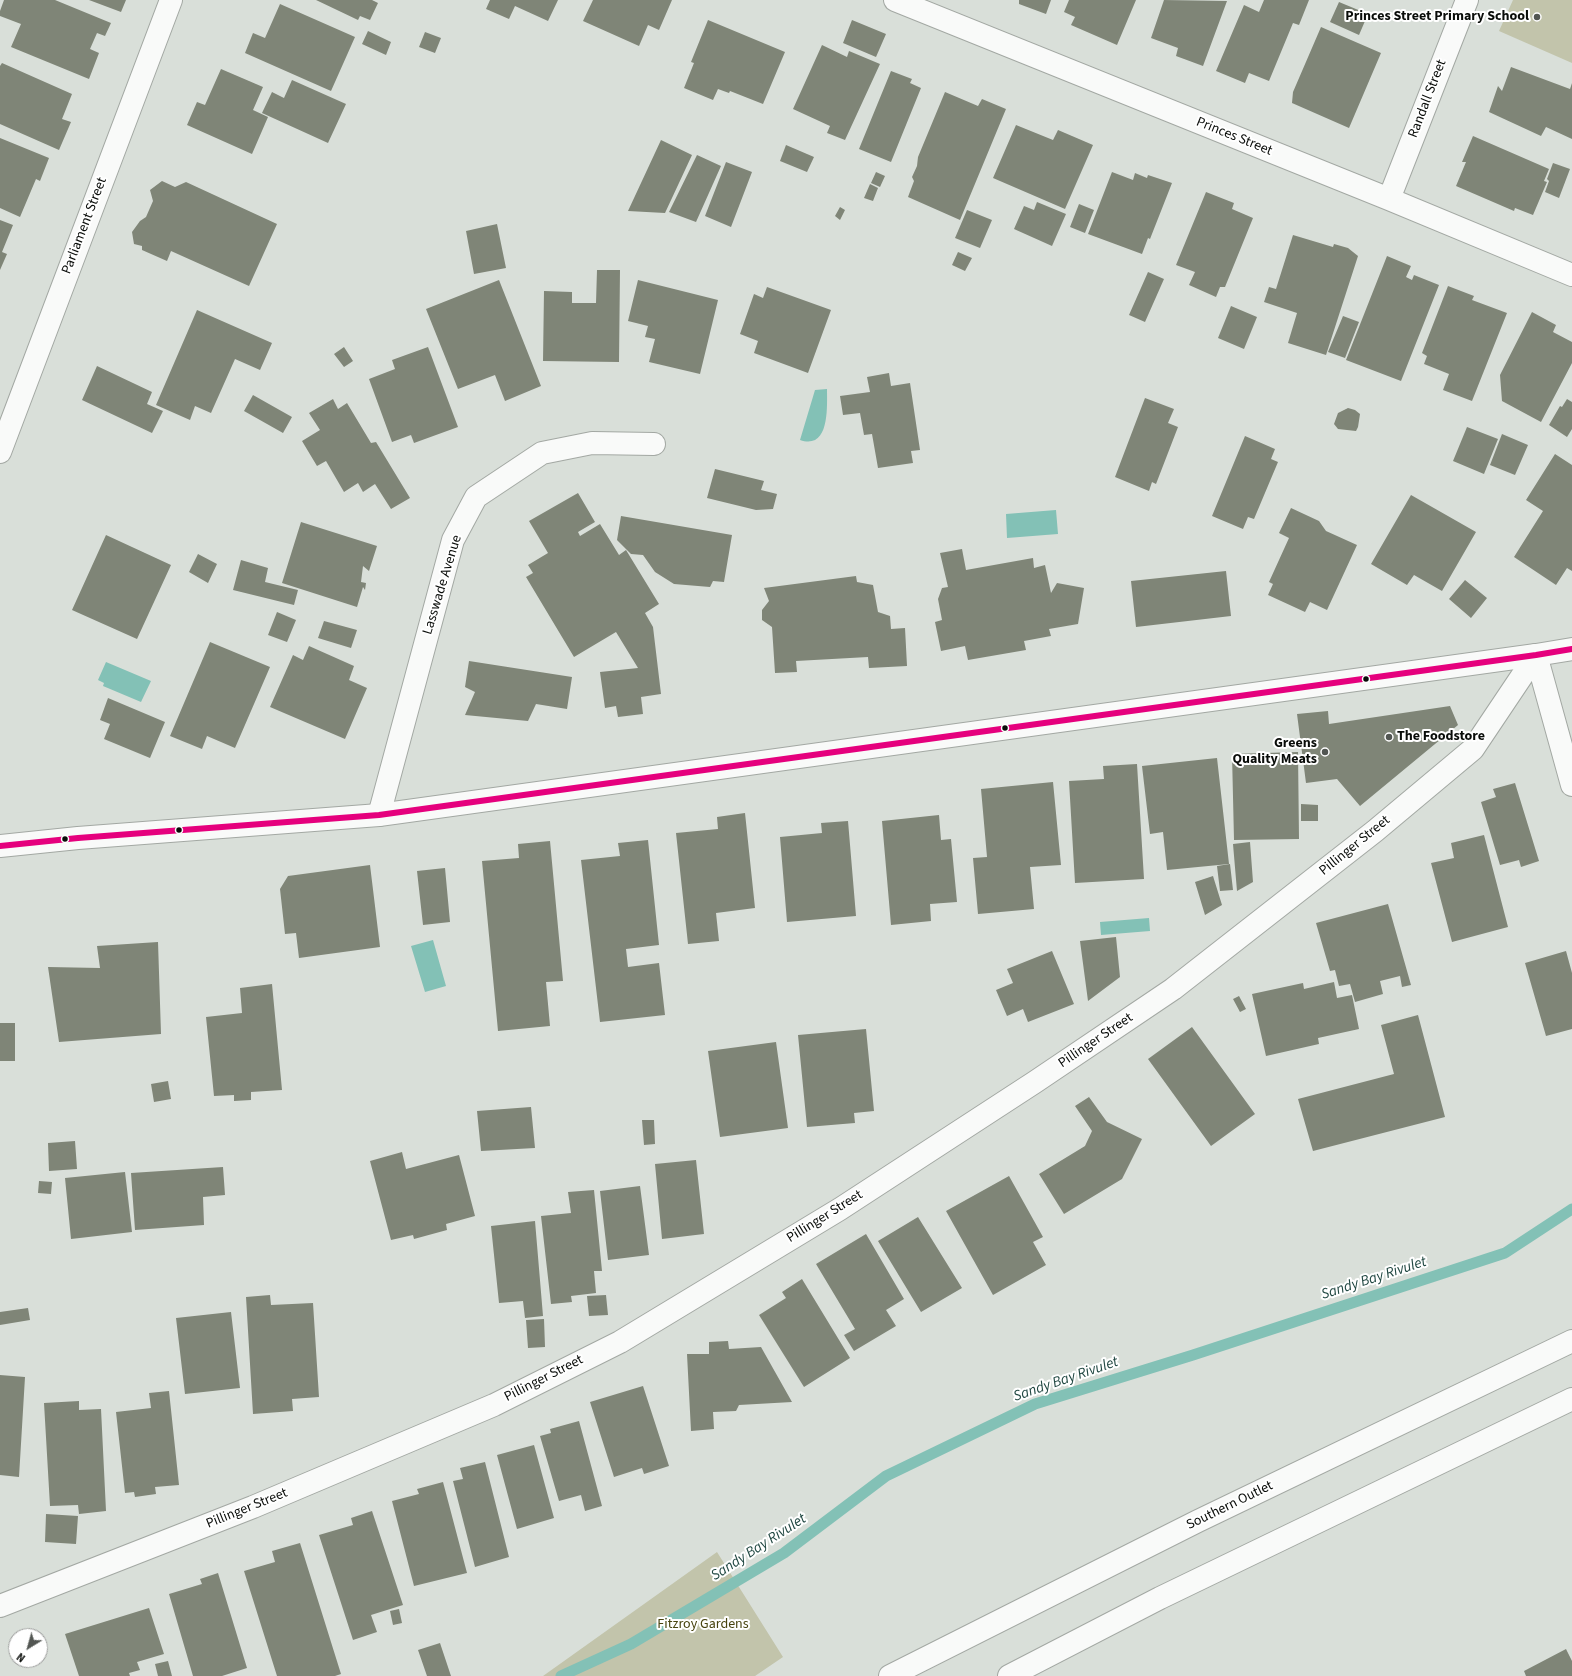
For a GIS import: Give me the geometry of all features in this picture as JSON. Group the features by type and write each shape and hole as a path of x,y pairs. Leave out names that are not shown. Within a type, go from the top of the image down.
{"main road":[{"name":"Parliament Street","path":"0,452 171,0"},
{"name":"Princes Street","path":"895,0 1389,199 1572,275"},
{"name":"Randall Street","path":"1389,199 1467,0"},
{"name":"Lasswade Avenue","path":"379,815 454,540 476,497 542,453 592,442 654,444"},
{"path":"0,846 78,838 379,815 1572,649"},
{"path":"1536,655 1572,785"},
{"name":"Pillinger Street","path":"0,1606 253,1507 494,1404 620,1342 840,1209 1173,989 1375,831 1473,749 1536,655"},
{"name":"Southern Outlet","path":"890,1676 1198,1521 1572,1341"},
{"path":"1009,1676 1160,1598 1572,1399"}],"green space":[{"name":"Princes Street Primary School","path":"1513,0 1572,0 1572,63 1499,31"},
{"name":"Fitzroy Gardens","path":"717,1552 783,1657 755,1676 543,1676"}],"water":[{"path":"827,389 825,425 822,433 817,439 810,441 800,440 815,390"},
{"path":"1056,510 1058,534 1007,538 1006,514"},
{"path":"106,662 151,681 141,702 103,686 104,683 98,680"},
{"path":"1149,918 1150,931 1101,935 1100,922"},
{"path":"433,940 446,986 425,992 411,946"}],"building":[{"path":"4,0 55,0 111,23 105,36 97,33 90,49 99,53 89,79 11,47 21,24 0,16 0,11"},
{"path":"89,0 126,0 121,12"},
{"path":"316,0 372,0 378,3 370,20 360,16 358,20"},
{"path":"490,0 558,0 548,21 515,6 509,19 486,9"},
{"path":"593,0 672,0 659,30 648,25 639,46 583,21"},
{"path":"1019,0 1051,0 1046,14 1019,4"},
{"path":"1069,0 1136,0 1117,45 1071,25 1075,17 1064,12"},
{"path":"1164,0 1227,1 1203,66 1176,56 1178,48 1151,38"},
{"path":"1264,0 1309,0 1299,25 1293,23 1269,81 1249,73 1245,83 1216,71 1244,5 1259,12"},
{"path":"1339,2 1368,14 1359,35 1330,22"},
{"path":"280,4 355,37 331,91 245,53 253,33 265,38"},
{"path":"708,20 785,52 763,104 730,91 729,93 718,89 713,100 684,88 694,63 691,62"},
{"path":"852,20 886,34 876,57 843,43"},
{"path":"1321,27 1381,53 1349,128 1292,103 1293,92"},
{"path":"368,31 391,42 386,55 362,44"},
{"path":"425,32 441,38 435,53 419,47"},
{"path":"822,45 847,57 849,51 880,64 845,140 827,133 830,126 793,109"},
{"path":"2,63 72,94 62,119 71,122 59,150 0,124 0,66"},
{"path":"1511,67 1570,89 1572,83 1572,139 1546,127 1541,136 1489,112 1498,86 1502,91"},
{"path":"221,69 263,87 253,110 268,117 252,154 187,125 197,102 205,105"},
{"path":"891,71 912,79 910,83 921,88 891,162 859,149"},
{"path":"292,80 346,104 328,143 262,113 272,92 284,98"},
{"path":"945,92 978,106 982,99 1006,109 960,220 908,197 914,181 912,177 917,166 918,157"},
{"path":"1016,125 1053,140 1058,130 1093,145 1065,209 993,178"},
{"path":"1473,136 1549,169 1544,181 1547,182 1533,215 1515,208 1514,211 1456,186 1466,162 1462,162"},
{"path":"0,138 49,158 40,181 36,179 20,217 0,208"},
{"path":"661,140 692,155 665,213 628,211"},
{"path":"786,145 814,157 807,172 780,161"},
{"path":"697,155 721,166 696,222 669,212"},
{"path":"726,162 752,172 731,227 705,216"},
{"path":"1553,163 1570,169 1559,198 1545,192 1549,181 1547,179"},
{"path":"876,172 885,176 880,187 871,183"},
{"path":"1112,172 1133,180 1135,173 1147,178 1148,175 1172,183 1150,239 1148,238 1142,254 1088,234"},
{"path":"162,181 175,187 186,182 277,224 249,286 171,251 167,261 142,250 142,246 134,244 132,232 140,221 146,217 153,201 150,190"},
{"path":"870,184 878,188 873,201 864,198"},
{"path":"1206,192 1234,203 1232,209 1253,218 1225,287 1220,287 1216,297 1189,285 1195,272 1176,265"},
{"path":"1037,202 1066,214 1052,246 1014,229 1024,206 1034,210"},
{"path":"1079,204 1094,210 1085,233 1070,227"},
{"path":"840,207 845,210 840,220 835,216"},
{"path":"967,210 992,220 980,248 955,238"},
{"path":"0,220 13,225 2,252 7,254 0,270"},
{"path":"497,224 506,268 474,274 466,231"},
{"path":"1293,235 1333,247 1334,244 1348,248 1358,256 1326,355 1288,343 1297,313 1264,302 1269,287 1276,289"},
{"path":"958,252 972,258 965,271 952,265"},
{"path":"1387,256 1411,266 1406,277 1412,280 1414,275 1439,285 1401,381 1346,360"},
{"path":"597,270 620,270 619,362 543,361 544,291 572,292 572,303 596,303"},
{"path":"1148,272 1164,279 1145,322 1129,315"},
{"path":"499,280 541,386 505,401 495,375 458,389 426,309"},
{"path":"638,280 718,300 700,374 649,362 655,339 645,337 648,326 628,321"},
{"path":"1448,286 1474,296 1472,300 1507,313 1472,401 1443,390 1449,374 1424,364 1427,356 1422,353"},
{"path":"767,287 831,310 808,373 754,353 758,341 740,334 754,294 763,298"},
{"path":"1231,306 1257,317 1244,349 1218,338"},
{"path":"197,310 272,343 260,370 235,359 211,413 195,406 190,420 156,405"},
{"path":"1532,312 1556,325 1553,332 1572,342 1572,363 1541,422 1502,401 1500,375"},
{"path":"1343,316 1359,322 1345,358 1328,352"},
{"path":"344,347 353,361 344,367 334,354"},
{"path":"428,347 458,427 414,443 411,435 392,442 369,379 395,369 392,360"},
{"path":"97,366 152,392 147,404 163,411 152,433 82,400"},
{"path":"889,373 891,386 910,383 920,450 911,451 913,463 878,468 872,434 864,435 860,413 843,415 840,396 870,392 867,377"},
{"path":"253,395 292,417 283,433 244,411"},
{"path":"1145,398 1174,409 1168,423 1178,427 1156,484 1152,482 1149,491 1115,477"},
{"path":"333,399 338,409 347,403 371,443 376,442 410,498 391,509 375,484 363,492 358,483 344,492 326,461 317,466 302,441 320,430 309,413"},
{"path":"1567,399 1572,402 1572,429 1567,437 1549,425 1560,406 1562,407"},
{"path":"1348,408 1355,410 1360,414 1356,431 1338,429 1334,424 1338,413"},
{"path":"1467,427 1498,439 1484,474 1453,461"},
{"path":"1502,434 1528,445 1515,475 1490,465"},
{"path":"1245,436 1275,449 1271,459 1278,462 1254,519 1248,517 1243,529 1212,516"},
{"path":"1555,454 1572,465 1572,571 1567,568 1556,585 1514,557 1543,511 1526,500"},
{"path":"715,469 764,481 761,490 777,494 773,509 756,510 707,498"},
{"path":"578,493 595,522 578,532 580,536 600,524 619,555 626,550 659,604 645,613 653,627 661,694 641,697 643,714 618,717 616,706 605,708 600,672 638,668 616,632 574,657 526,577 533,573 528,565 548,553 529,521"},
{"path":"1411,495 1476,532 1442,591 1414,575 1407,585 1371,564"},
{"path":"1291,508 1319,521 1326,531 1357,545 1327,610 1310,602 1305,612 1268,595 1273,584 1269,582 1289,538 1279,533"},
{"path":"621,516 732,535 724,582 713,581 710,587 674,584 655,572 643,555 631,554 617,540"},
{"path":"301,522 377,546 369,571 363,566 361,582 366,583 365,590 363,587 357,607 282,583"},
{"path":"106,535 171,565 137,639 72,610"},
{"path":"962,549 966,570 1033,558 1034,568 1045,565 1051,593 1057,583 1084,588 1078,624 1049,629 1051,636 1024,641 1026,650 968,660 965,646 941,651 935,622 942,620 938,599 942,588 948,587 940,553"},
{"path":"198,554 217,564 208,583 189,572"},
{"path":"241,560 268,568 265,582 298,590 294,605 233,590"},
{"path":"1226,571 1231,616 1136,627 1131,581"},
{"path":"856,576 857,582 873,585 878,612 890,616 891,629 905,628 907,666 869,668 868,657 796,661 797,672 775,673 772,627 762,620 762,610 769,601 764,588"},
{"path":"1465,580 1487,598 1471,618 1449,599"},
{"path":"277,612 296,620 287,642 268,635"},
{"path":"324,621 357,630 351,648 318,638"},
{"path":"210,642 270,667 235,748 207,736 202,749 170,736"},
{"path":"309,646 354,666 349,680 367,688 345,739 270,707 293,655 303,660"},
{"path":"469,661 572,677 567,709 536,704 528,721 465,715 475,692 465,687"},
{"path":"108,698 165,722 150,758 104,739 110,724 100,720"},
{"path":"1450,706 1458,725 1360,806 1337,779 1306,783 1297,714 1328,711 1329,724"},
{"path":"1298,752 1299,839 1234,840 1232,754"},
{"path":"1217,758 1229,864 1167,870 1163,832 1150,834 1142,766"},
{"path":"1137,764 1144,879 1075,883 1069,781 1104,779 1103,766"},
{"path":"1053,782 1061,865 1030,867 1034,909 978,914 973,858 987,857 981,789"},
{"path":"1515,783 1539,861 1521,867 1519,860 1500,865 1481,802 1496,797 1493,789"},
{"path":"1301,804 1318,805 1318,821 1301,821"},
{"path":"745,813 755,908 716,913 719,941 688,944 676,833 718,829 717,817"},
{"path":"939,815 941,840 951,839 957,902 930,904 931,921 891,925 882,821"},
{"path":"848,821 856,916 787,922 780,837 822,833 821,823"},
{"path":"1484,835 1508,927 1452,942 1431,863 1454,858 1451,843"},
{"path":"648,840 659,945 626,949 628,967 659,963 665,1015 600,1022 581,860 620,856 618,843"},
{"path":"550,841 563,981 546,982 550,1026 498,1031 482,861 519,858 518,844"},
{"path":"1250,842 1253,882 1237,891 1233,844"},
{"path":"1230,864 1233,890 1220,891 1217,866"},
{"path":"370,865 380,947 299,958 296,933 285,934 280,889 288,876"},
{"path":"445,868 450,922 423,925 417,871"},
{"path":"1213,876 1222,905 1205,915 1195,882"},
{"path":"1388,904 1411,985 1402,987 1400,976 1380,981 1383,994 1355,1002 1350,984 1339,986 1335,970 1330,971 1316,923"},
{"path":"1116,937 1120,977 1088,1001 1080,941"},
{"path":"158,942 161,1034 59,1042 48,967 100,968 97,946"},
{"path":"1052,951 1074,1004 1028,1022 1023,1009 1007,1016 996,990 1013,983 1007,969"},
{"path":"1566,951 1572,973 1572,1029 1546,1036 1525,963"},
{"path":"1334,982 1337,998 1352,995 1359,1029 1318,1038 1319,1044 1266,1056 1252,994 1303,983 1304,989"},
{"path":"272,984 282,1090 251,1092 251,1100 234,1101 234,1095 214,1096 206,1017 242,1013 240,988"},
{"path":"1239,996 1246,1009 1240,1012 1233,999"},
{"path":"1418,1015 1445,1117 1313,1151 1298,1099 1394,1074 1381,1025"},
{"path":"0,1023 15,1023 15,1061 0,1061"},
{"path":"1192,1027 1255,1114 1211,1146 1148,1059"},
{"path":"866,1029 874,1111 854,1113 855,1123 807,1127 798,1035"},
{"path":"776,1042 788,1128 720,1137 708,1051"},
{"path":"168,1081 171,1099 154,1102 151,1084"},
{"path":"1089,1097 1107,1122 1142,1139 1122,1179 1064,1214 1039,1174 1085,1146 1092,1131 1075,1106"},
{"path":"531,1107 535,1148 481,1151 477,1111"},
{"path":"642,1120 654,1120 655,1144 644,1145"},
{"path":"75,1141 77,1169 49,1171 48,1143"},
{"path":"402,1152 406,1169 459,1155 475,1216 446,1224 447,1230 414,1239 413,1235 391,1240 370,1161"},
{"path":"696,1160 704,1234 662,1239 655,1164"},
{"path":"223,1167 225,1195 203,1197 204,1225 135,1230 131,1173"},
{"path":"125,1172 132,1232 71,1239 65,1178"},
{"path":"1009,1176 1043,1237 1033,1242 1046,1265 993,1295 946,1211"},
{"path":"39,1181 52,1182 51,1194 38,1193"},
{"path":"640,1186 649,1255 608,1260 600,1191"},
{"path":"594,1190 602,1271 594,1271 596,1293 571,1296 572,1302 551,1304 541,1216 571,1213 568,1192"},
{"path":"918,1217 962,1288 921,1312 878,1241"},
{"path":"535,1221 543,1316 525,1318 523,1301 499,1303 491,1226"},
{"path":"866,1234 904,1299 886,1310 896,1326 854,1351 844,1335 855,1329 816,1264"},
{"path":"802,1279 850,1358 804,1387 759,1315 786,1298 782,1292"},
{"path":"270,1295 271,1305 313,1303 319,1397 292,1399 293,1411 253,1414 246,1297"},
{"path":"606,1295 608,1315 589,1316 587,1296"},
{"path":"28,1308 30,1320 0,1325 0,1312"},
{"path":"231,1312 240,1388 185,1394 176,1318"},
{"path":"544,1319 545,1347 528,1348 526,1320"},
{"path":"728,1341 729,1349 761,1347 792,1402 739,1405 736,1411 713,1412 714,1429 691,1431 687,1354 709,1354 709,1342"},
{"path":"0,1375 25,1377 19,1477 0,1475"},
{"path":"643,1386 669,1466 644,1474 642,1468 614,1477 590,1402"},
{"path":"169,1391 179,1485 155,1487 156,1494 135,1497 134,1492 125,1493 116,1412 151,1408 149,1393"},
{"path":"79,1401 79,1410 101,1409 106,1511 79,1514 78,1505 50,1506 44,1403"},
{"path":"579,1421 602,1506 585,1511 581,1495 559,1501 540,1436 551,1433 550,1429"},
{"path":"534,1445 554,1518 517,1529 497,1455"},
{"path":"485,1462 509,1557 475,1567 453,1481 463,1479 460,1468"},
{"path":"443,1482 467,1573 414,1586 392,1501 419,1494 417,1489"},
{"path":"372,1511 403,1605 371,1615 377,1632 353,1640 319,1535 353,1525 351,1518"},
{"path":"46,1514 78,1516 76,1544 45,1542"},
{"path":"300,1543 341,1674 335,1676 277,1676 244,1571 275,1562 272,1551"},
{"path":"218,1573 247,1668 222,1676 193,1676 169,1594 202,1584 200,1579"},
{"path":"149,1608 164,1654 137,1662 140,1670 129,1673 130,1676 79,1676 65,1634"},
{"path":"399,1609 402,1623 393,1625 390,1611"},
{"path":"440,1643 451,1676 427,1676 418,1650"},
{"path":"1566,1649 1572,1661 1572,1676 1526,1676 1524,1671"},
{"path":"168,1661 172,1676 158,1676 155,1664"}],"waterway":[{"name":"Sandy Bay Rivulet","path":"561,1676 631,1644 784,1553 886,1476 1035,1404 1193,1355 1505,1253 1572,1209"}],"transit line":[{"path":"0,846 78,838 379,815 1572,649"}],"place":[{"name":"Princes Street Primary School","path":"1537,17"},
{"name":"The Foodstore","path":"1389,737"},
{"name":"Greens Quality Meats","path":"1325,752"}]}
